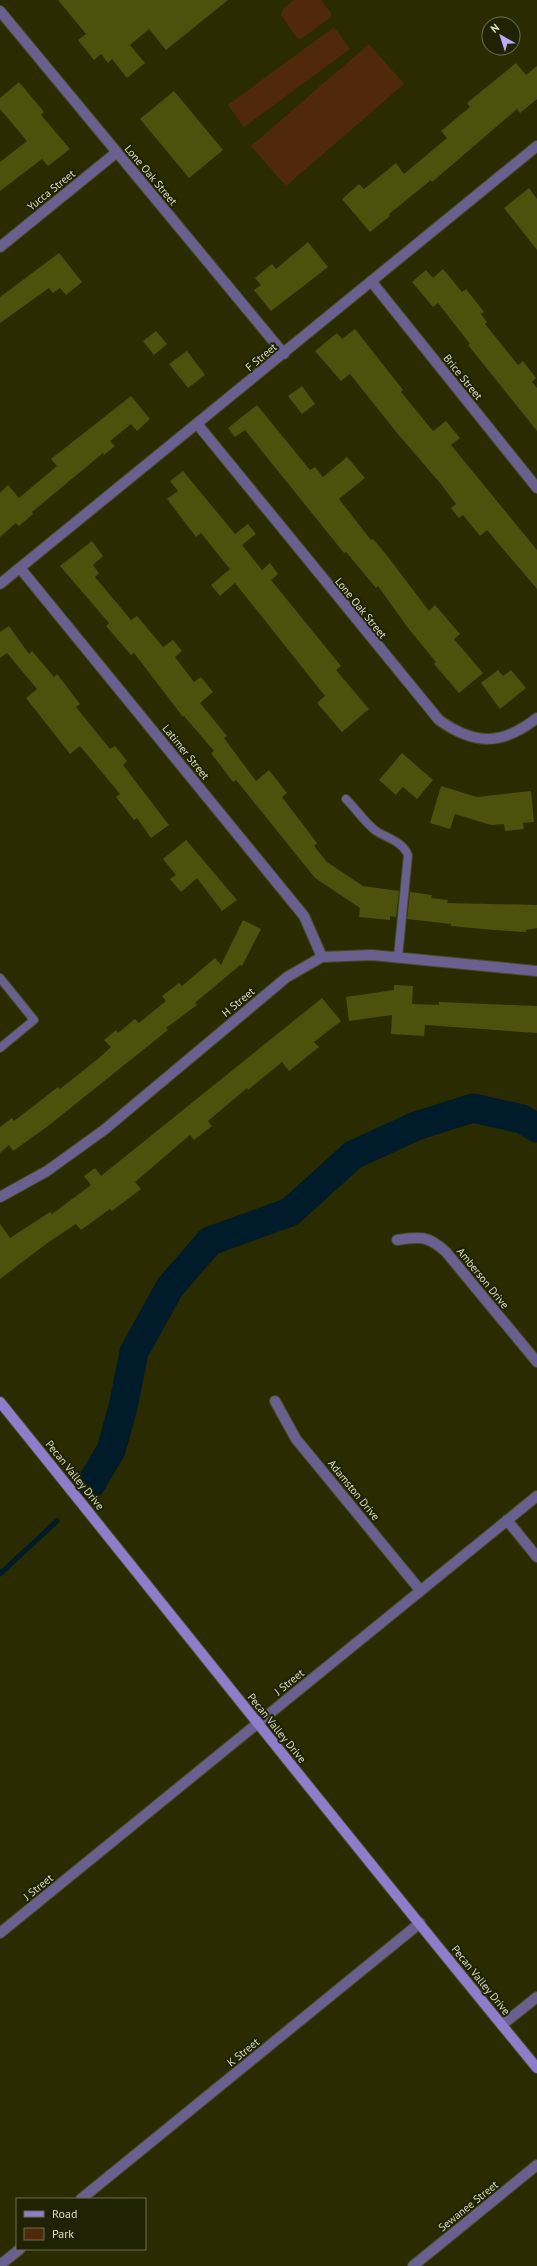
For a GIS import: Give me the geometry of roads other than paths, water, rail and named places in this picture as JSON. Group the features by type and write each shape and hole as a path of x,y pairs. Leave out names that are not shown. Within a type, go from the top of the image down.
{"main road":[{"name":"Pecan Valley Drive","path":"0,1402 165,1606 257,1723 537,2068"}],"street":[{"name":"Lone Oak Street","path":"0,11 284,354"},
{"name":"F Street","path":"0,584 198,425 371,281 537,146"},
{"name":"Yucca Street","path":"0,247 117,152"},
{"name":"Brice Street","path":"371,281 537,488"},
{"name":"Lone Oak Street","path":"198,425 428,709 439,720 456,732 478,740 510,734 537,718"},
{"name":"Latimer Street","path":"20,568 304,916 322,957"},
{"name":"H Street","path":"0,1198 48,1171 104,1130 287,977 322,957 372,954 537,971"},
{"name":"Amberson Drive","path":"397,1240 415,1237 434,1240 446,1252 537,1362"},
{"name":"Adamston Drive","path":"275,1401 296,1439 420,1590"},
{"name":"J Street","path":"0,1933 537,1496"},
{"path":"507,1520 537,1557"},
{"name":"K Street","path":"82,2198 420,1923"},
{"path":"502,2025 537,1997"},
{"name":"Sewanee Street","path":"413,2266 537,2165"},
{"path":"0,2265 19,2250"}],"lane":[{"path":"346,798 373,827 403,847 408,855 398,957"},
{"path":"0,978 34,1020 0,1048"}],"waterway":[{"path":"91,1484 111,1450 123,1407 134,1352 170,1287 210,1241 290,1212 353,1155 416,1126 473,1108 522,1119 537,1128"},
{"path":"0,1574 57,1521"}]}
